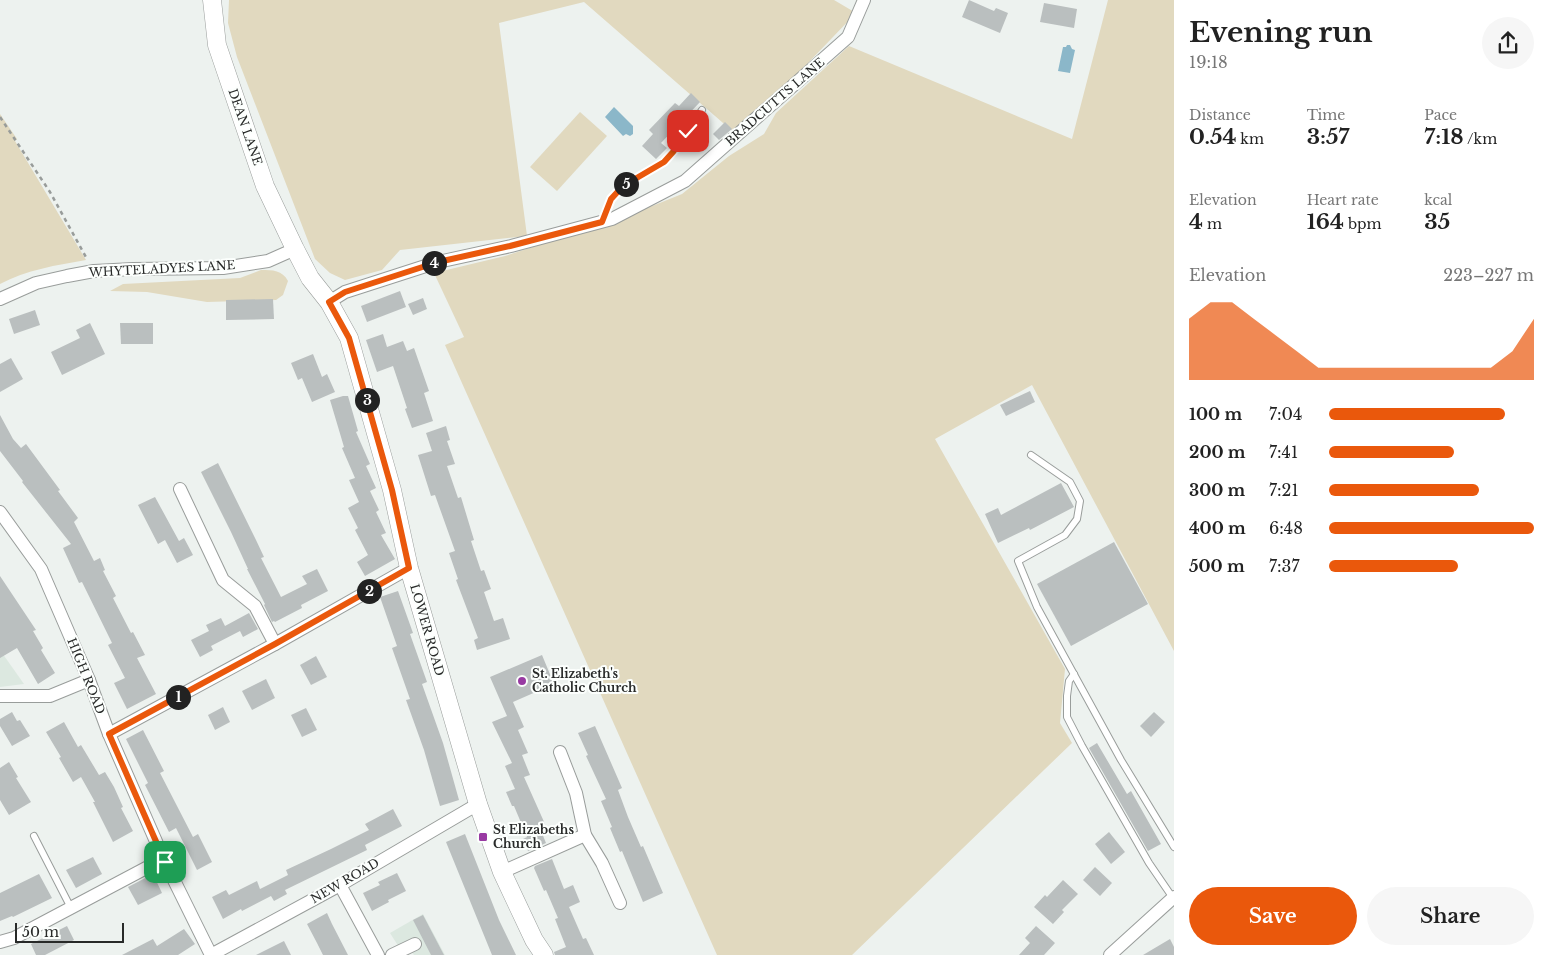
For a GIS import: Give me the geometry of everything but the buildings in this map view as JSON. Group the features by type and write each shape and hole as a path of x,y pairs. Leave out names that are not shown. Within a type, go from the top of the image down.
{"street":[{"name":"DEAN LANE","path":"212,0 217,45 265,186 294,249"},
{"name":"BRADCUTTS LANE","path":"329,302 345,292 438,262 510,246 612,219 685,181 848,37 864,0"},
{"name":"WHYTELADYES LANE","path":"0,299 36,283 67,276 94,272 223,268 268,261 294,249"},
{"name":"LOWER ROAD","path":"294,249 310,278 329,302 349,338 392,490 409,568 478,804 502,872 534,940 544,955"},
{"path":"180,489 223,580 255,606 275,644"},
{"name":"HIGH ROAD","path":"0,512 41,569 89,680 109,734 165,862 211,955"},
{"path":"109,734 275,644 409,568"},
{"path":"0,696 50,696 89,680"},
{"path":"560,752 576,793 585,836 602,863 620,903"},
{"name":"NEW ROAD","path":"211,955 340,885 478,804"},
{"path":"502,872 585,836"},
{"path":"0,942 14,938 148,867 165,862"},
{"path":"340,885 378,955"},
{"path":"1110,955 1174,898"},
{"path":"392,955 415,944"}],"lane":[{"path":"602,222 611,199 623,186 664,162 702,110"},
{"path":"1031,455 1070,482 1080,501 1077,519 1064,535 1018,561 1037,607 1121,760 1174,847"},
{"path":"1074,674 1069,680 1067,717 1149,863 1174,898"},
{"path":"34,836 70,908"}],"path":[{"path":"0,117 50,192 94,272"}],"shaded area":[{"path":"229,0 834,0 856,13 738,136 584,2 499,23 527,236 400,250 382,270 345,280 330,273 315,259 237,57 228,23"},
{"path":"1108,0 1174,0 1174,651 1032,385 935,439 1065,669 1060,723 1072,743 852,955 717,955 445,345 464,337 434,273 505,256 620,219 682,194 729,156 764,134 776,113 849,46 1072,139"},
{"path":"580,112 607,136 557,191 530,167"},
{"path":"0,114 17,139 15,141 86,260 31,272 0,284"},
{"path":"261,270 280,273 288,281 283,295 276,300 207,302 147,292 110,291 123,284 240,278"},
{"path":"0,650 24,684 0,687"},
{"path":"423,914 445,955 414,955 411,951 404,955 390,933"}],"water":[{"path":"1070,45 1075,50 1070,73 1058,71 1063,47"},
{"path":"614,107 633,126 633,134 630,136 626,134 623,136 605,117"}],"place":[{"name":"St. Elizabeth's Catholic Church","path":"522,681"},
{"name":"St Elizabeths Church","path":"483,837"}],"route":[{"path":"165,862 109,734 275,644 409,568 392,490 349,338 329,302 345,292 438,262 510,246 602,222 611,199 623,186 664,162 688,131"}]}
